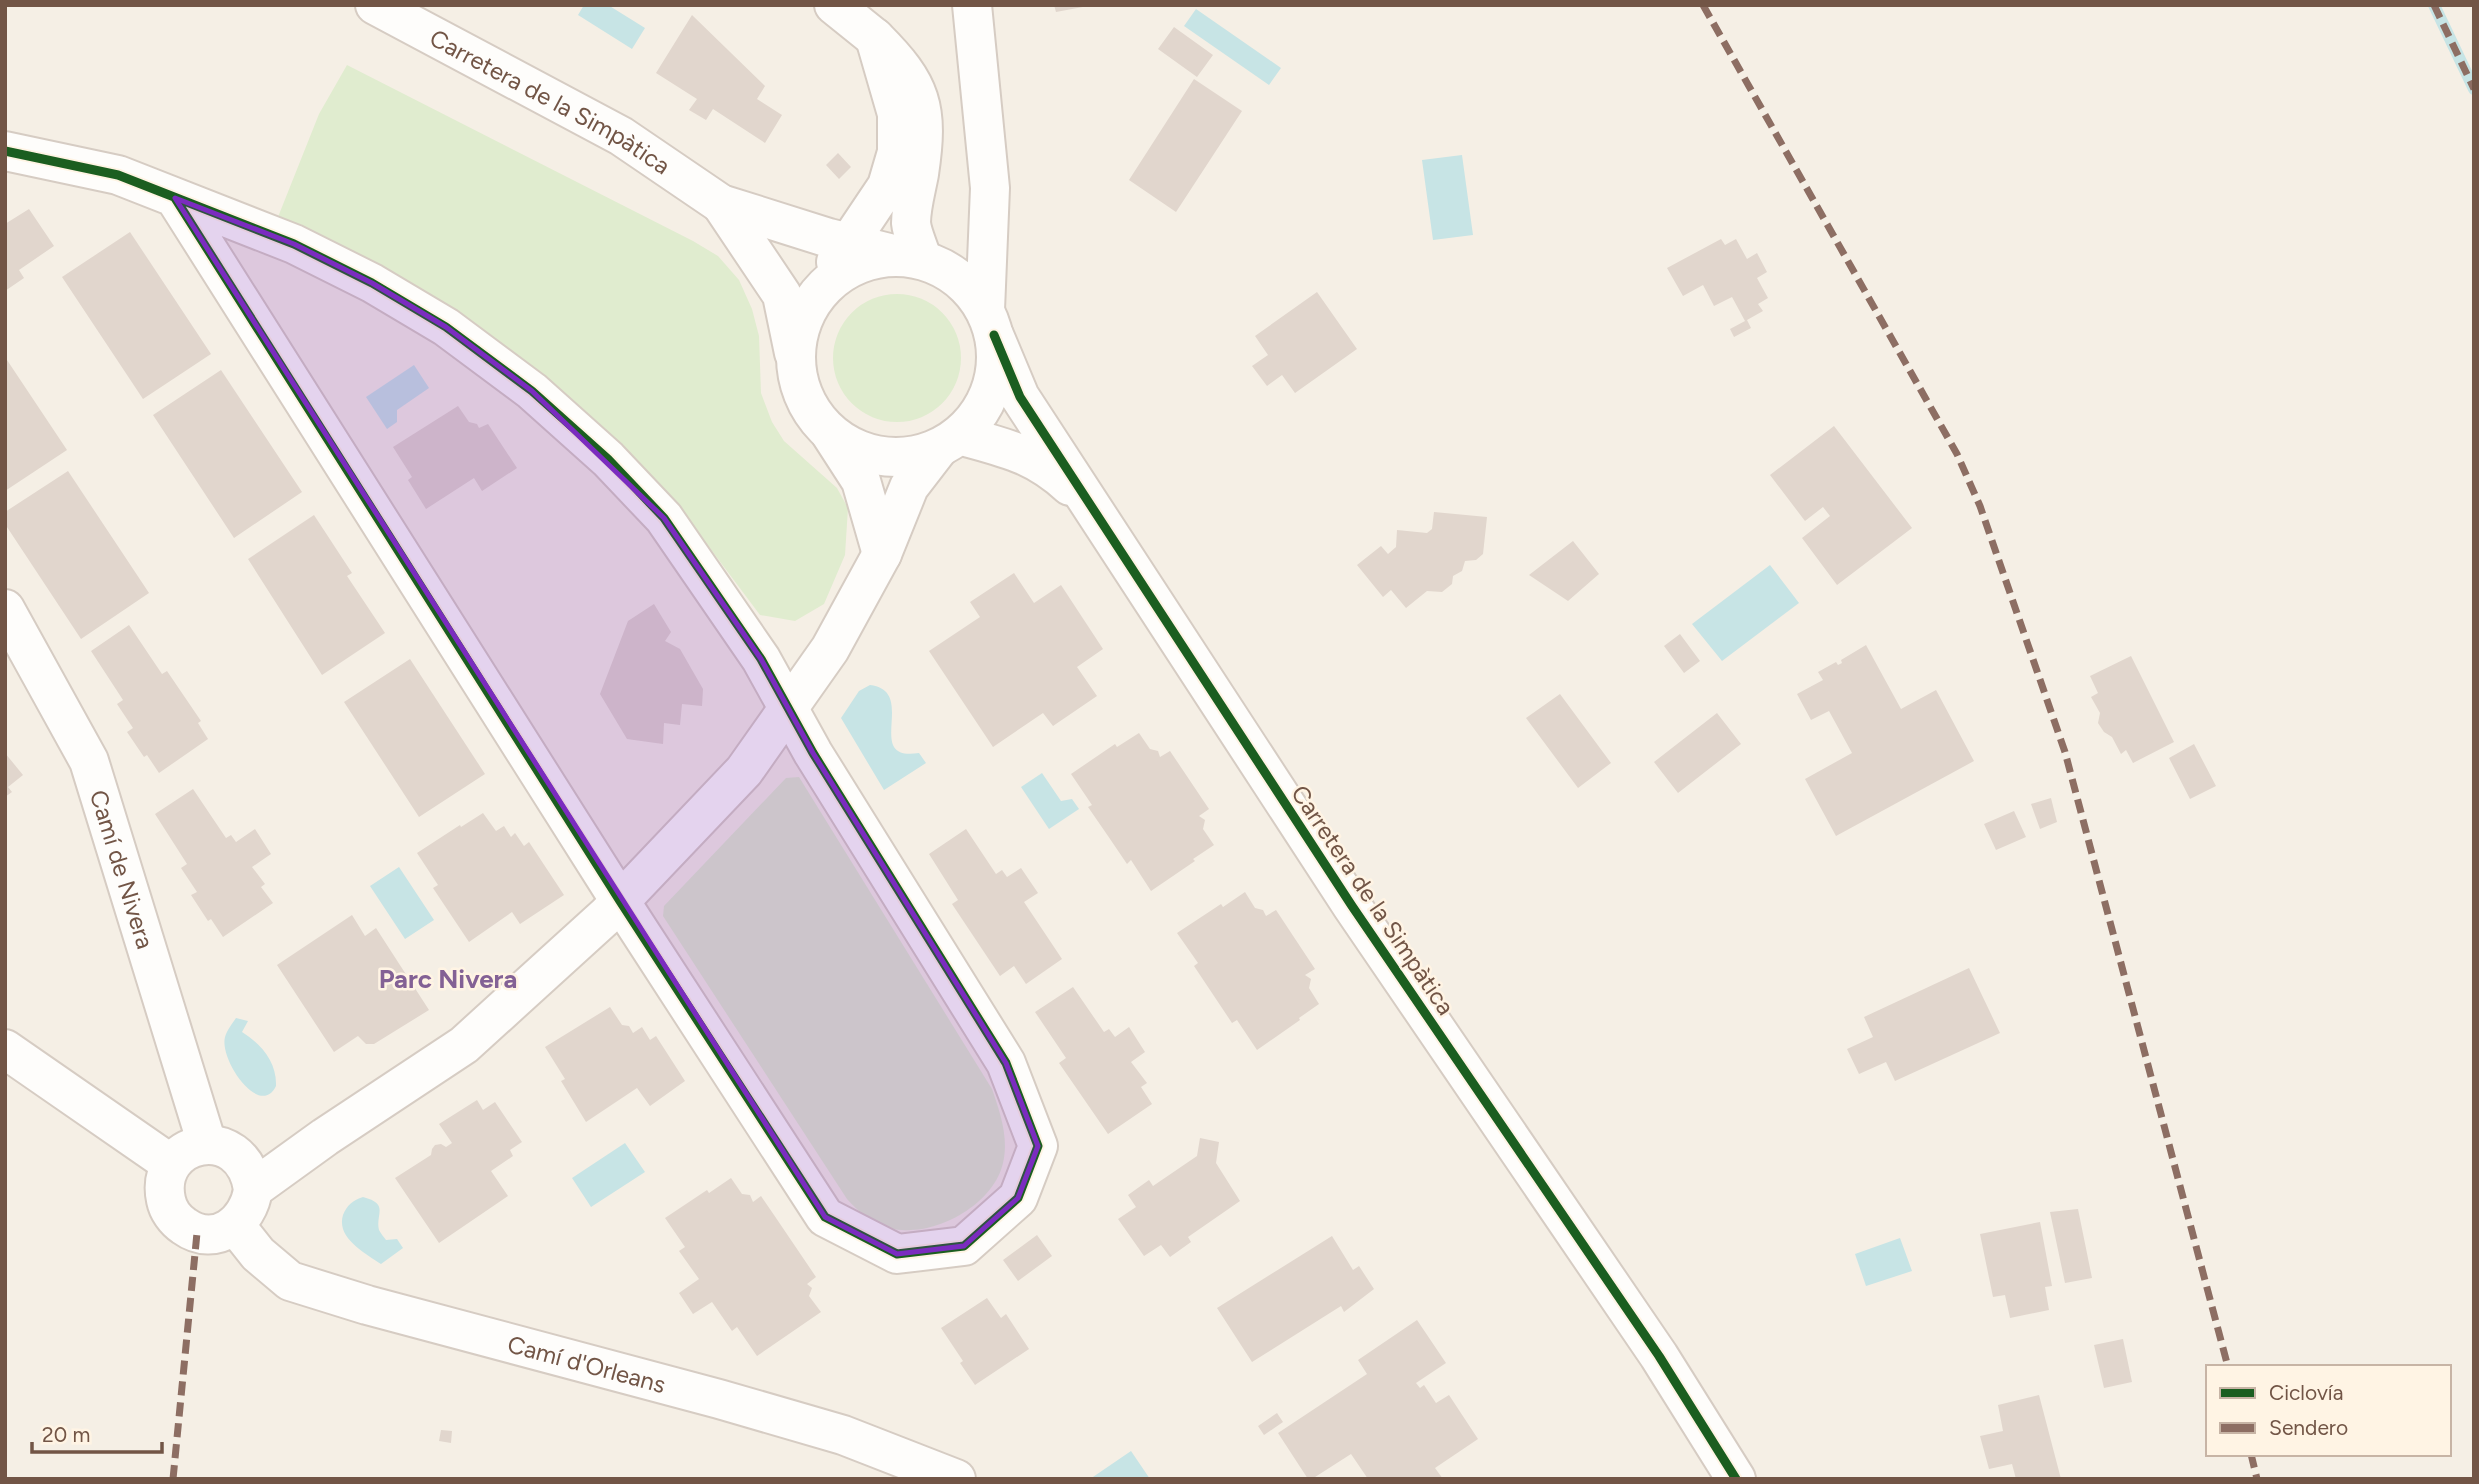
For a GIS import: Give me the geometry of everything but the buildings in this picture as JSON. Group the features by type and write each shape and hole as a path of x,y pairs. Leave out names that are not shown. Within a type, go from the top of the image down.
{"street":[{"name":"Carretera de la Simpàtica","path":"375,5 621,136 721,204 848,242 920,260"},
{"path":"834,5 901,64 917,90 923,115 920,163 911,224 920,260"},
{"path":"253,1189 324,1137 464,1045 620,901 744,771 830,649 882,554 909,487 949,442 979,415 992,390 997,362 990,322 990,188 972,5"},
{"path":"874,38 897,114 897,152 887,186 848,242 799,329 796,362 801,387 812,411 829,431 860,481 882,554"},
{"path":"5,151 118,175 293,244 372,283 446,327 532,391 608,459 664,518 718,593 789,707 813,753 1006,1063 1038,1146 1018,1198 964,1246 897,1254 825,1217 620,901 175,198"},
{"path":"814,300 830,280 852,266 876,258 945,260 956,250 978,215 990,188"},
{"name":"Carretera de la Simpàtica","path":"721,204 782,295 796,362"},
{"path":"920,260 948,271 969,288 990,322"},
{"name":"Carretera de la Simpàtica","path":"990,322 1020,397 1352,906 1659,1356 1735,1479"},
{"path":"829,431 852,447 881,456 910,457 949,442"},
{"name":"Carretera de la Simpàtica","path":"949,442 1016,450 1040,462 1094,508"},
{"name":"Camí de Nivera","path":"5,609 89,761 207,1144"},
{"path":"5,1049 172,1164"},
{"path":"207,1144 234,1152 244,1162 251,1175 252,1203 236,1225 223,1231 197,1233 174,1217 167,1205 164,1191 166,1177 181,1154 193,1147 207,1144"},
{"name":"Camí d'Orleans","path":"236,1225 258,1254 290,1281 367,1305 843,1435 956,1479"}],"highlighted area":[{"path":"175,198 294,244 372,283 446,327 532,391 664,518 761,659 813,753 1006,1063 1038,1146 1018,1198 964,1246 897,1254 825,1217"}],"green space":[{"path":"347,65 718,256 739,280 752,309 759,336 761,393 772,422 784,441 837,488 848,508 845,555 824,604 795,621 760,615 700,535 597,423 516,356 401,277 278,217 319,114"},
{"path":"897,294 921,299 942,313 956,334 961,358 956,382 942,403 921,417 897,422 873,417 852,403 838,382 833,358 838,334 852,313 873,299"},
{"path":"799,777 992,1089 1003,1125 1003,1163 989,1191 964,1213 949,1221 917,1230 894,1229 878,1224 847,1199 663,916 664,906 786,778"}],"water":[{"path":"584,5 608,5 645,28 632,49 578,15"},
{"path":"1196,9 1281,68 1269,85 1184,26"},
{"path":"1462,155 1473,235 1433,240 1422,160"},
{"path":"414,365 429,388 397,410 397,422 387,429 366,397"},
{"path":"1770,565 1799,603 1722,661 1692,624"},
{"path":"870,685 884,690 890,699 891,737 894,747 903,753 919,753 926,763 884,790 841,718 859,691"},
{"path":"1042,773 1061,801 1072,799 1079,809 1049,829 1021,787"},
{"path":"399,867 434,920 405,939 370,886"},
{"path":"236,1018 248,1021 242,1032 267,1054 271,1062 276,1086 269,1094 260,1096 251,1091 234,1071 228,1059 225,1037"},
{"path":"625,1143 645,1172 591,1207 572,1178"},
{"path":"363,1197 379,1206 379,1230 386,1240 397,1239 403,1248 381,1264 353,1244 344,1231 342,1223 345,1211 351,1203"},
{"path":"1900,1238 1912,1271 1866,1286 1855,1254"},
{"path":"1131,1451 1150,1479 1090,1479"}],"waterway":[{"path":"2434,5 2474,89"}],"marked path":[{"path":"1703,5 1957,454 1980,506 2065,752 2227,1365"},
{"path":"2434,5 2474,89"},
{"path":"173,1479 197,1233"},
{"path":"2251,1456 2257,1479"}],"cycle path":[{"path":"5,151 118,175 294,244 372,283 446,327 532,391 608,459 664,518 761,659 813,753 1006,1063 1038,1146 1018,1198 964,1246 897,1254 825,1217 620,901 175,198"},
{"path":"994,335 1020,397 1352,906 1659,1356 1736,1479"}],"district":[{"name":"Parc Nivera","path":"448,979"}]}
